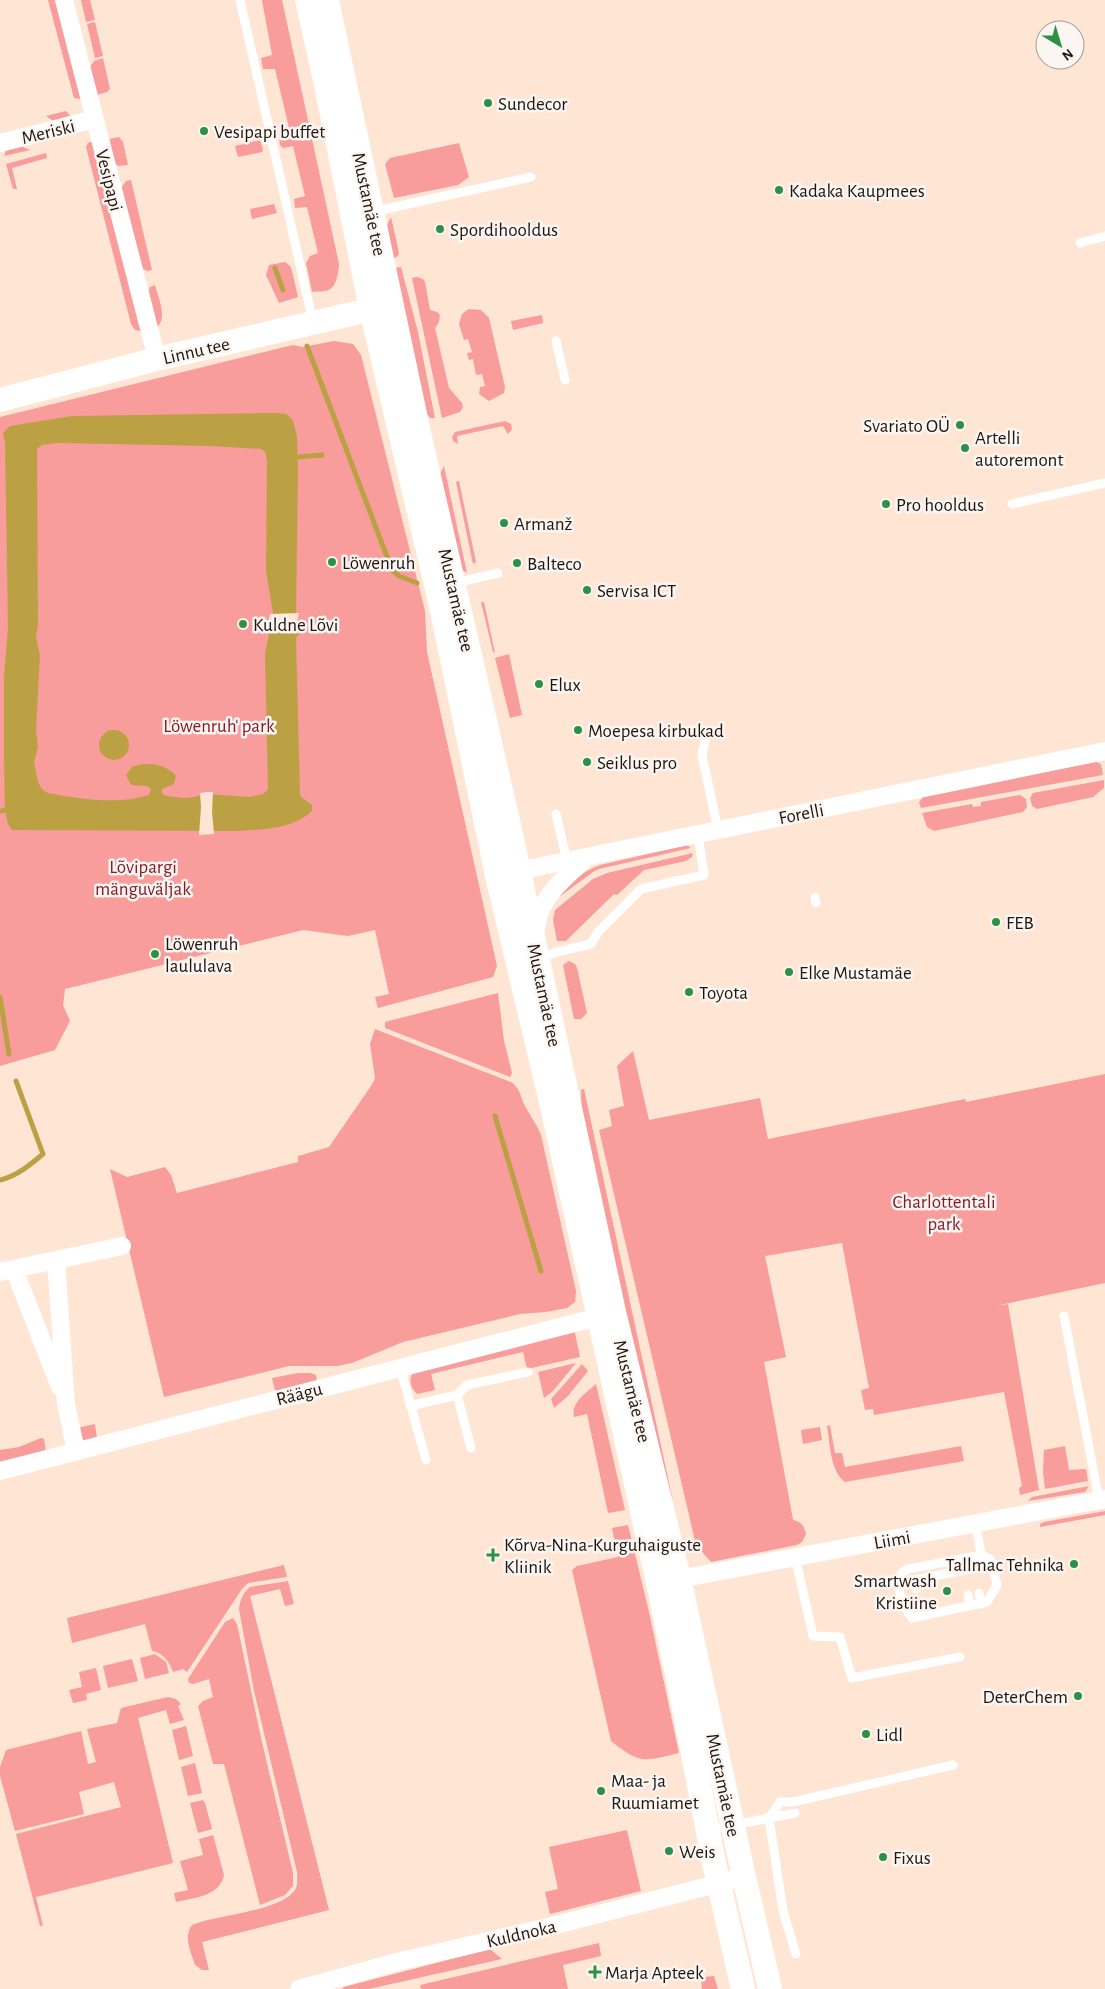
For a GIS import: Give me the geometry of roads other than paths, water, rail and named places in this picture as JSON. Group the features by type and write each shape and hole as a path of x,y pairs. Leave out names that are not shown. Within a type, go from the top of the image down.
{"main road":[{"name":"Mustamäe tee","path":"306,0 382,307 425,460 454,583 551,1102 598,1316 733,1825 770,1989"},
{"name":"Mustamäe tee","path":"327,0 372,212 382,307 441,606 508,873 536,951 614,1312 668,1581 708,1830 743,1989"},
{"name":"Linnu tee","path":"0,400 157,359 382,307"}],"street":[{"name":"Vesipapi","path":"64,0 157,359"},
{"name":"Meriski","path":"0,143 95,119"},
{"name":"Forelli","path":"508,873 1105,751"},
{"path":"536,951 539,914 560,884 587,856"},
{"path":"66,1404 7,1271 122,1246"},
{"path":"56,1260 66,1404 76,1451"},
{"name":"Räägu","path":"0,1471 598,1316"},
{"name":"Liimi","path":"668,1581 1102,1500"},
{"name":"Kuldnoka","path":"299,1989 327,1985 744,1877"}],"lane":[{"path":"240,0 313,323"},
{"path":"372,212 531,177"},
{"path":"1080,243 1105,236"},
{"path":"556,341 565,380"},
{"path":"1012,504 1105,483"},
{"path":"454,583 498,574"},
{"path":"712,731 706,737 702,754 718,830"},
{"path":"556,814 567,860"},
{"path":"536,951 557,952 591,944 598,932 641,889 704,875 698,834"},
{"path":"1064,1316 1102,1500"},
{"path":"400,1367 426,1460"},
{"path":"410,1406 458,1395 467,1385 528,1372"},
{"path":"458,1395 471,1448"},
{"path":"908,1569 910,1581 915,1584 974,1573 983,1562 975,1524"},
{"path":"982,1555 991,1560 997,1585 987,1602 912,1618 904,1608 898,1580 901,1574 908,1569 982,1555"},
{"path":"795,1556 813,1636 840,1637 852,1678 960,1657"},
{"path":"979,1593 981,1604"},
{"path":"968,1595 970,1606"},
{"path":"931,1602 933,1613"},
{"path":"920,1605 922,1616"},
{"path":"796,1954 784,1911 769,1818 780,1802 793,1802 953,1765"},
{"path":"708,1830 795,1813"}],"waterway":[{"path":"275,268 283,290"},
{"path":"307,346 392,570 399,576 417,583"},
{"path":"298,457 322,455"},
{"path":"1,811 5,810"},
{"path":"0,997 9,1054"},
{"path":"0,1180 18,1173 43,1154 16,1081"},
{"path":"495,1116 541,1271"}],"place":[{"name":"Sundecor","path":"488,103"},
{"name":"Vesipapi buffet","path":"204,131"},
{"name":"Kadaka Kaupmees","path":"779,190"},
{"name":"Spordihooldus","path":"440,229"},
{"name":"Svariato OÜ","path":"960,425"},
{"name":"Artelli autoremont","path":"965,448"},
{"name":"Pro hooldus","path":"886,504"},
{"name":"Armanž","path":"504,523"},
{"name":"Löwenruh","path":"332,562"},
{"name":"Balteco","path":"517,563"},
{"name":"Servisa ICT","path":"587,590"},
{"name":"Kuldne Lõvi","path":"243,624"},
{"name":"Elux","path":"539,684"},
{"name":"Moepesa kirbukad","path":"578,730"},
{"name":"Seiklus pro","path":"587,762"},
{"name":"FEB","path":"996,922"},
{"name":"Löwenruh laululava","path":"155,954"},
{"name":"Elke Mustamäe","path":"789,972"},
{"name":"Toyota","path":"689,992"},
{"name":"Kõrva-Nina-Kurguhaiguste Kliinik","path":"493,1555"},
{"name":"Tallmac Tehnika","path":"1074,1564"},
{"name":"Smartwash Kristiine","path":"947,1591"},
{"name":"DeterChem","path":"1078,1696"},
{"name":"Lidl","path":"866,1734"},
{"name":"Maa- ja Ruumiamet","path":"601,1791"},
{"name":"Weis","path":"669,1851"},
{"name":"Fixus","path":"883,1857"},
{"name":"Marja Apteek","path":"595,1972"}],"park label":[{"name":"Löwenruh' park","path":"219,725"},
{"name":"Lõvipargi mänguväljak","path":"143,877"},
{"name":"Charlottentali park","path":"944,1212"}]}
